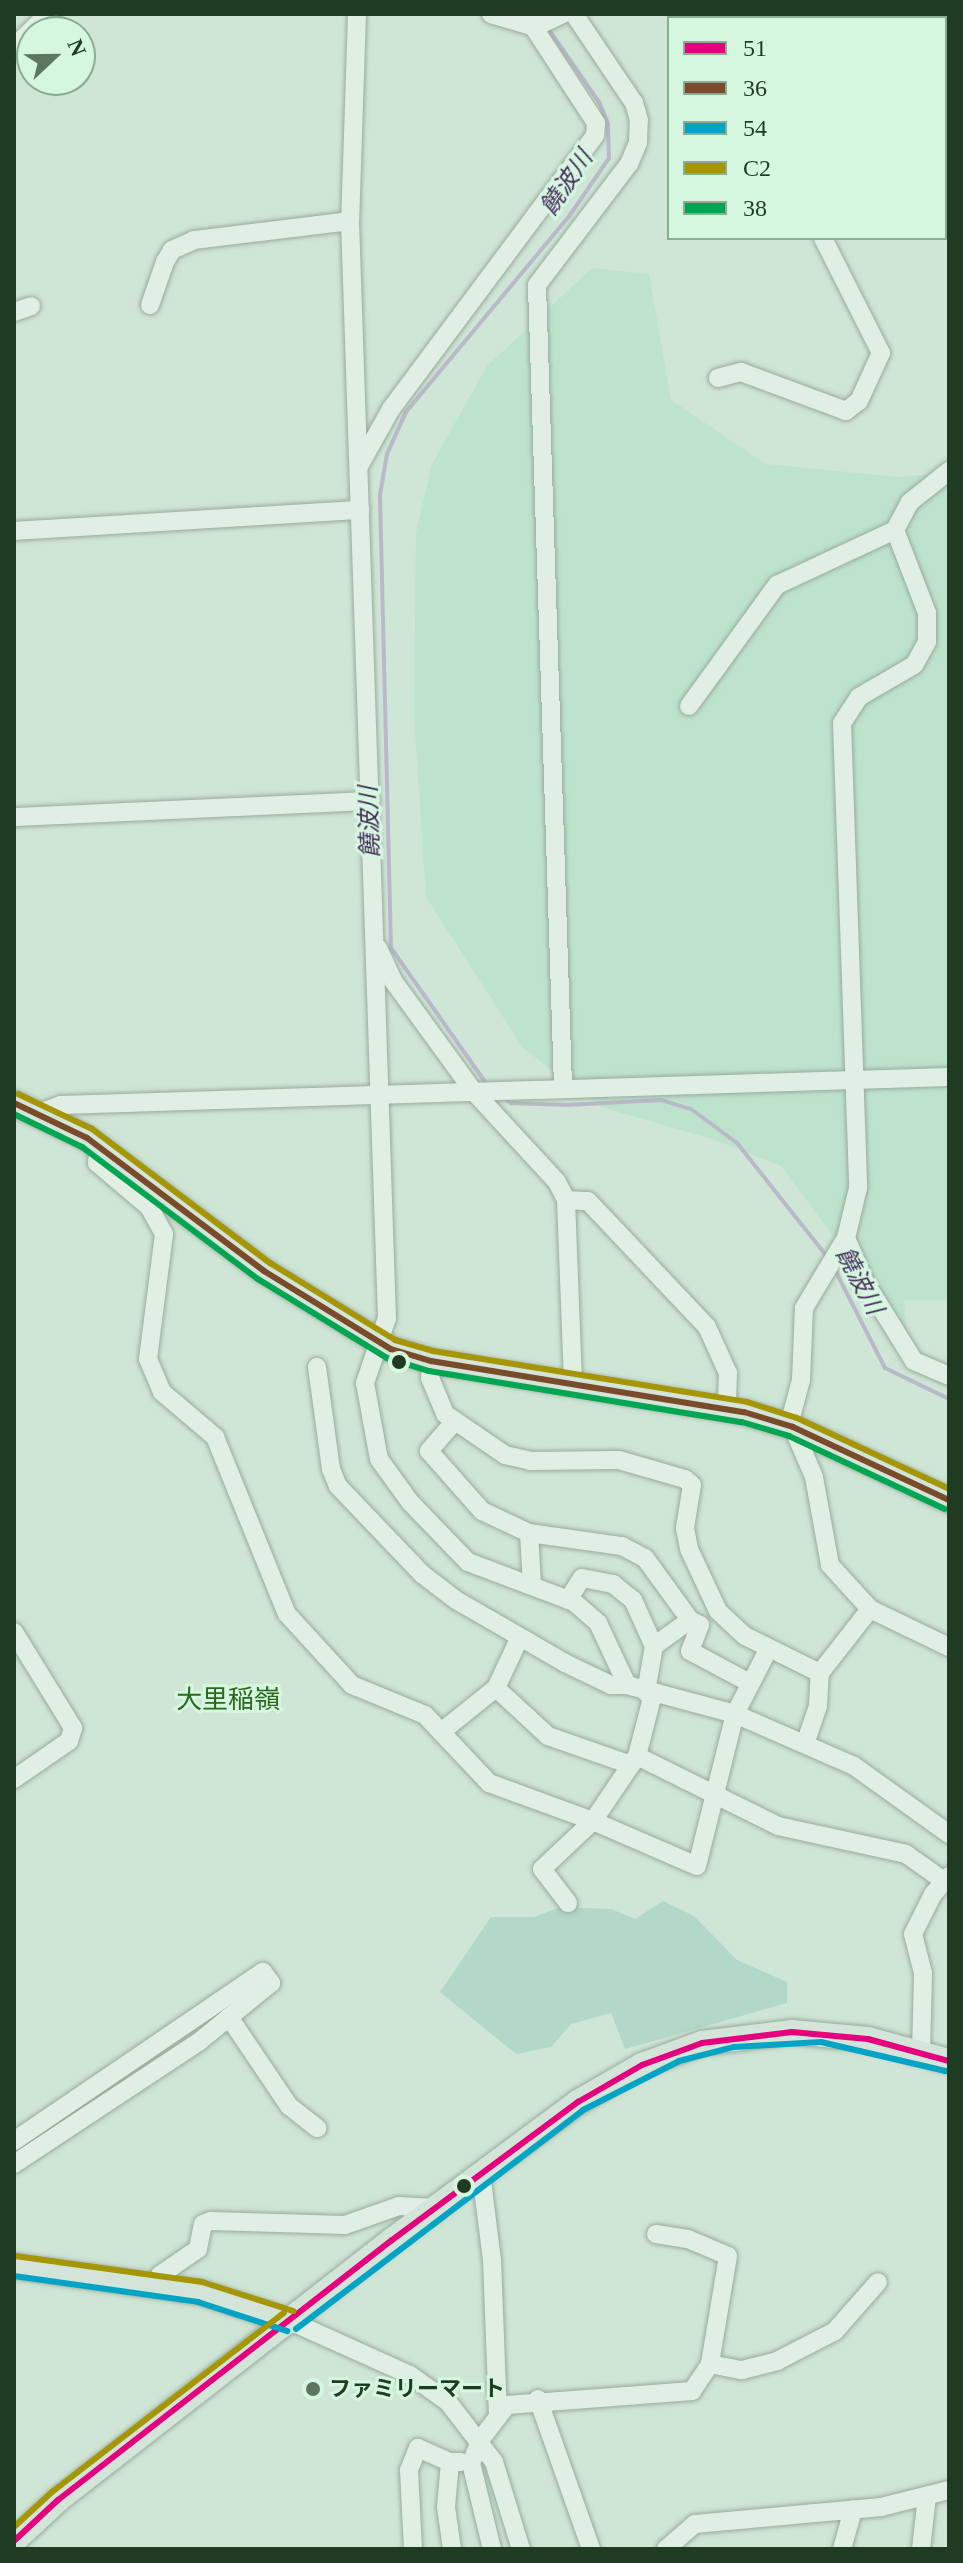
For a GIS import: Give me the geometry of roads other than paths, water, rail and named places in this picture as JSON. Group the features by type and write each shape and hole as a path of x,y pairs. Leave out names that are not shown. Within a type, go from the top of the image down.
{"main road":[{"path":"14,1103 40,1113 99,1147 264,1271 378,1342 431,1361 727,1408 793,1427 949,1500"},
{"path":"14,2541 58,2500 435,2208 600,2088 702,2043 821,2032 921,2052 949,2061"},
{"path":"14,2266 200,2292 290,2321"}],"street":[{"path":"14,47 48,14"},
{"path":"357,14 350,221 387,1318 365,1383 379,1459 410,1502 468,1562 568,1600 598,1623 627,1685"},
{"path":"491,14 530,20 563,14"},
{"path":"563,1086 537,285 629,164 638,143 639,120 634,103 574,14"},
{"path":"358,468 391,409 595,135 596,123 530,20"},
{"path":"150,305 172,250 194,240 350,221"},
{"path":"718,378 741,372 846,411 859,401 881,353 824,240"},
{"path":"689,706 777,585 895,530 910,502 949,471"},
{"path":"14,531 360,510"},
{"path":"895,530 927,613 927,642 914,665 859,697 842,723 857,1080 858,1188 846,1238 804,1308 793,1427 814,1477 830,1565 870,1609 949,1647"},
{"path":"14,817 371,801"},
{"path":"375,942 394,982 474,1092 557,1182 566,1200 573,1383"},
{"path":"40,1113 61,1105 380,1098 563,1086 949,1077"},
{"path":"99,1147 97,1163 149,1207 164,1234 148,1359 162,1392 215,1437 287,1614 352,1685 425,1715 489,1783 593,1821 697,1866 735,1714 748,1682 769,1648"},
{"path":"566,1200 588,1201 707,1327 728,1373 727,1408"},
{"path":"846,1238 865,1282 914,1361 949,1376"},
{"path":"431,1361 437,1401 455,1421 505,1455 530,1461 619,1460 685,1479 692,1485 685,1528 689,1549 718,1611 745,1636 820,1673"},
{"path":"317,1367 331,1469 338,1486 422,1574 520,1637 611,1685 627,1685 735,1714 854,1766 949,1834"},
{"path":"455,1421 429,1451 482,1511 529,1533 622,1546 645,1558 695,1622"},
{"path":"529,1533 532,1585"},
{"path":"568,1600 582,1578 613,1584 633,1600 654,1646 650,1693 634,1760 593,1821 542,1869 568,1903"},
{"path":"805,1744 818,1706 820,1673 870,1609"},
{"path":"654,1646 718,1611"},
{"path":"695,1622 690,1643 696,1659 748,1682"},
{"path":"14,1632 73,1728 69,1741 14,1779"},
{"path":"441,1732 496,1688 520,1637"},
{"path":"496,1688 548,1736 634,1760 778,1826 906,1854 947,1879 913,1934 923,1973 921,2052"},
{"path":"14,2141 263,1972 271,1983 229,2017 14,2164"},
{"path":"229,2017 289,2106 317,2128"},
{"path":"481,2173 492,2260 498,2417"},
{"path":"158,2285 160,2275 198,2249 203,2224 211,2221 345,2225 399,2206 435,2208"},
{"path":"492,2549 471,2463 481,2439 507,2405 538,2399 631,2393 665,2396 692,2391 710,2364 728,2256 688,2239 656,2234"},
{"path":"710,2364 742,2370 777,2361 835,2331 878,2282"},
{"path":"290,2321 410,2375 448,2402 481,2439 494,2462 521,2549"},
{"path":"538,2399 591,2549"},
{"path":"413,2549 409,2470 418,2448 450,2462 471,2463"},
{"path":"450,2462 446,2507 452,2549"},
{"path":"671,2547 695,2524 853,2510 949,2490"},
{"path":"921,2549 927,2496"},
{"path":"842,2549 853,2510"}],"waterway":[{"name":"饒波川","path":"488,1086 391,948 380,495 387,454 406,412 570,215 609,158 608,124 599,102 547,27"},
{"name":"饒波川","path":"504,1098 511,1103 567,1105 661,1100 691,1109 737,1143 829,1259"},
{"name":"饒波川","path":"835,1270 885,1368 949,1399"}],"place":[{"name":"ファミリーマート","path":"313,2389"}],"district":[{"name":"大里稲嶺","path":"228,1700"}]}
